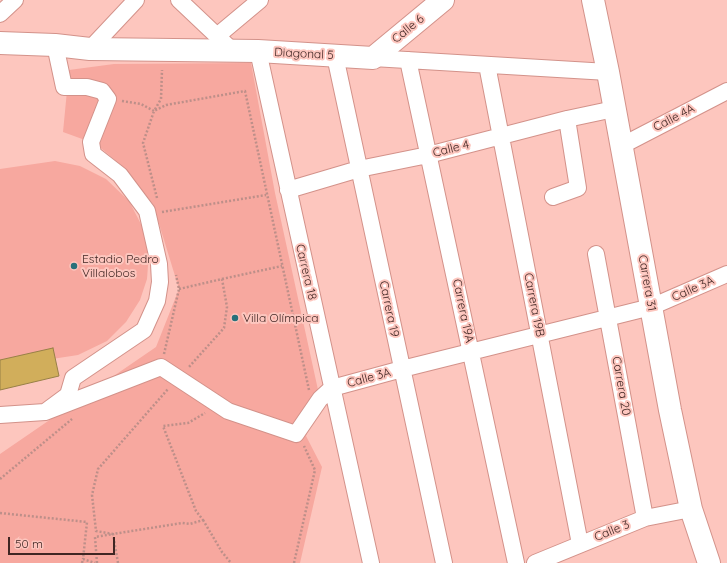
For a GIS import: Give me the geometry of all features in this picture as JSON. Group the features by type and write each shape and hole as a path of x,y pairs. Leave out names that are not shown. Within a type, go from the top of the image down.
{"main road":[{"name":"Calle 6","path":"373,58 443,0"},
{"name":"Carrera 31","path":"593,0 608,72 670,410 691,509 709,563"},
{"name":"Diagonal 5","path":"0,43 55,45 90,49 234,52 258,51 373,58"}],"street":[{"path":"0,14 15,0"},
{"path":"90,49 136,0"},
{"path":"180,0 234,52"},
{"path":"217,36 260,0"},
{"path":"45,412 68,395 73,378 144,330 157,301 160,282 159,264 147,211 120,175 93,154 91,142 108,99 102,91 87,87 64,87 55,45"},
{"name":"Carrera 18","path":"258,51 370,563"},
{"name":"Carrera 19","path":"335,56 444,563"},
{"name":"Diagonal 5","path":"373,58 487,66 608,72"},
{"name":"Carrera 19A","path":"408,60 516,563"},
{"name":"Carrera 19B","path":"487,66 580,544"},
{"name":"Calle 4A","path":"621,146 727,91"},
{"name":"Calle 4","path":"288,190 359,169 428,155 567,119 614,109"},
{"path":"554,197 578,188 567,119"},
{"name":"Carrera 20","path":"596,254 645,518"},
{"name":"Calle 3A","path":"161,367 228,411 296,434 320,399 332,388 651,307 727,274"},
{"path":"0,415 45,412 161,367"},
{"name":"Calle 3","path":"535,563 645,518 691,509"}],"path":[{"path":"162,70 161,98 154,111 143,143 163,220"},
{"path":"154,111 166,105 245,91 266,195 311,398"},
{"path":"108,99 141,104 154,111"},
{"path":"161,212 266,195"},
{"path":"179,289 282,266"},
{"path":"161,367 179,289 175,273"},
{"path":"113,534 96,531 92,495 98,469 224,328 227,307 222,279"},
{"path":"219,405 188,423 162,426 196,511 222,552 231,563"},
{"path":"0,479 72,418"},
{"path":"294,563 315,470 299,437 303,423"},
{"path":"0,513 87,522 82,563"},
{"path":"83,559 96,563 95,537 182,523 190,524 203,520"},
{"path":"113,534 118,563"}],"shaded area":[{"name":"Villa Olímpica","path":"251,63 275,193 320,399 306,436 322,467 300,563 0,563 0,454 156,347 179,289 153,204 121,165 96,144 63,132 69,70 114,64"},
{"name":"Estadio Pedro Villalobos","path":"55,161 80,166 106,179 129,201 143,228 149,252 147,279 140,300 126,322 107,341 78,355 0,367 0,169"}],"building":[{"path":"53,348 59,376 0,390 0,360"}],"place":[{"name":"Estadio Pedro Villalobos","path":"74,266"},
{"name":"Villa Olímpica","path":"235,318"}]}
